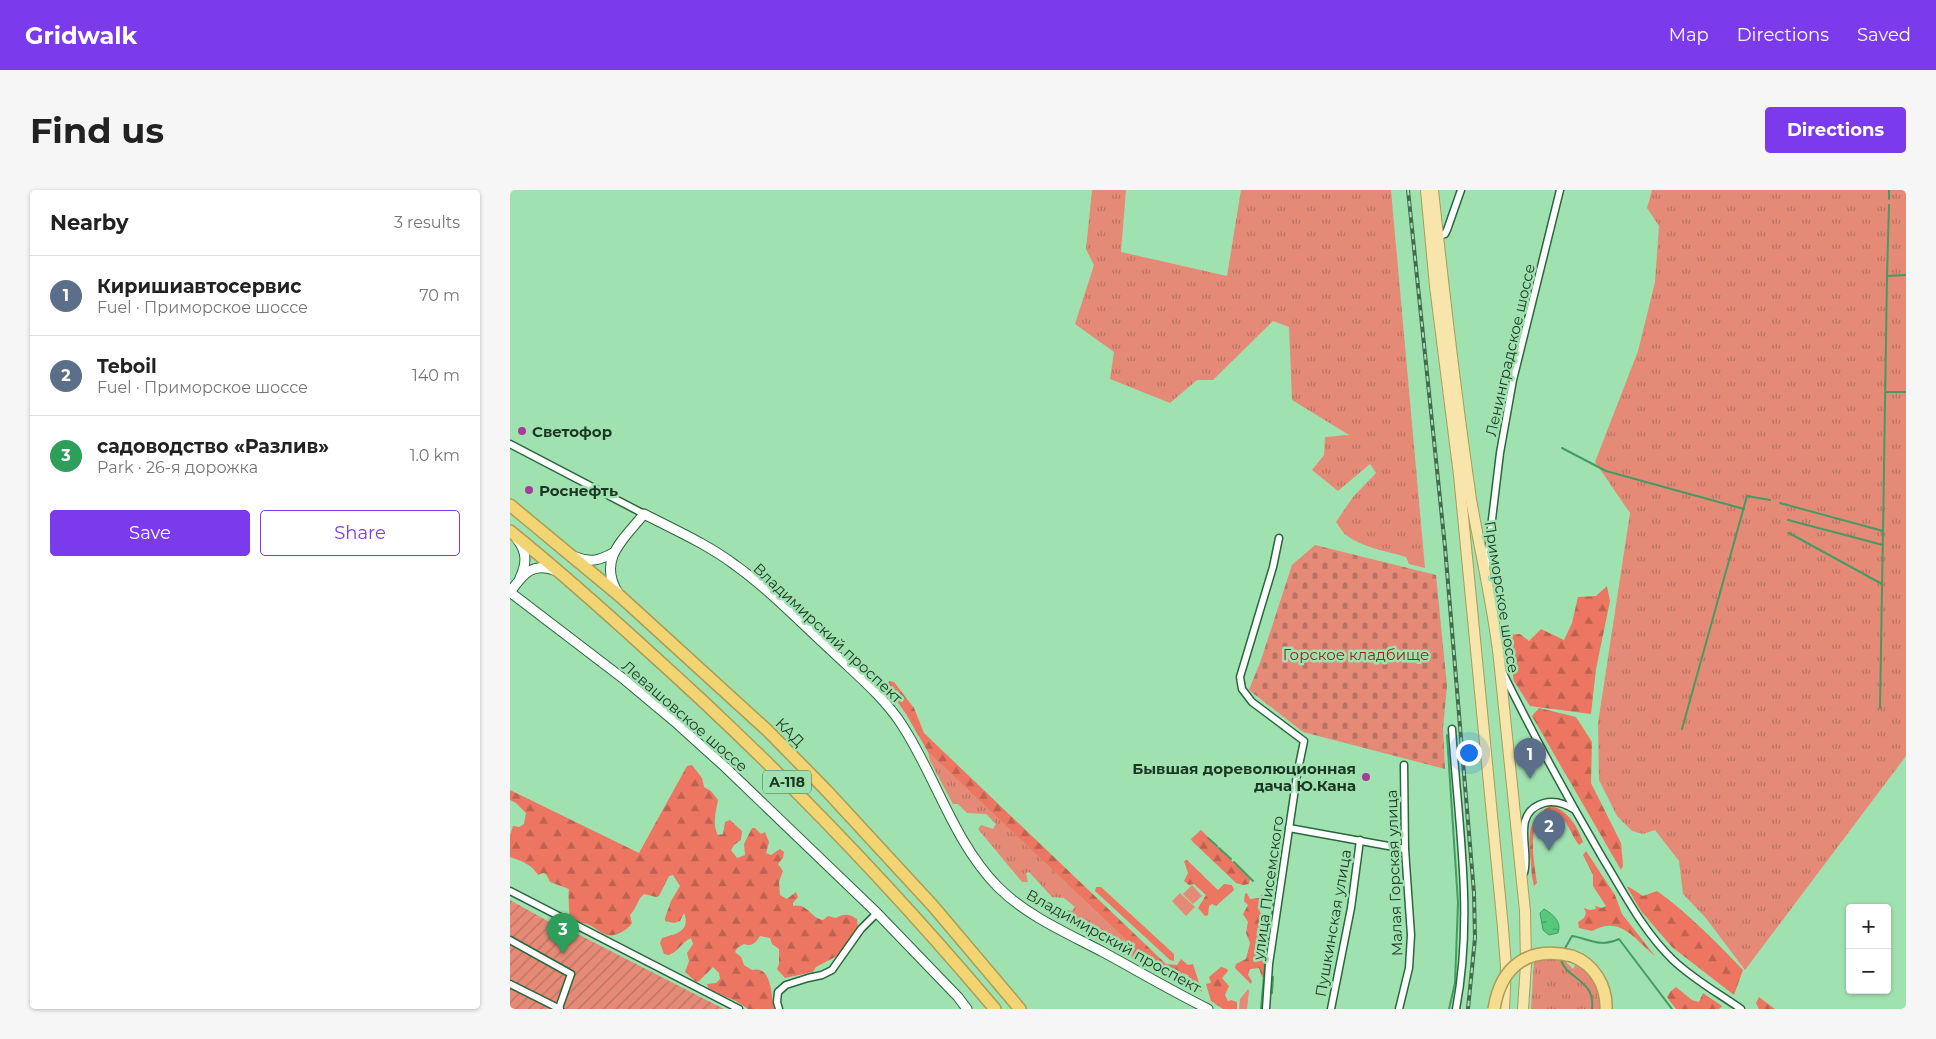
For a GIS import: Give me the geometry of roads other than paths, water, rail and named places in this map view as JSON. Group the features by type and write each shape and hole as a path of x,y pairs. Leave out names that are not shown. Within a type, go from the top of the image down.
{"highway":[{"name":"КАД","path":"510,505 620,597 733,698 826,790 933,906 1020,1009"},
{"name":"А-118","path":"510,531 561,572 752,746 918,919 995,1009"},
{"path":"1494,1009 1498,992 1512,969 1520,962 1537,954 1547,952 1572,956 1589,966 1599,979 1605,992 1606,1009"}],"main road":[{"name":"Приморское шоссе","path":"1426,190 1475,632 1503,928 1506,967 1504,1009"},
{"name":"Приморское шоссе","path":"1433,190 1462,437 1484,575 1496,633 1522,879 1526,964 1522,1009"},
{"path":"570,554 590,561 596,561 613,553 644,514"},
{"name":"Владимирский проспект","path":"644,514 713,550 735,565 790,613 886,704 901,722 916,748 968,849 998,887 1015,901 1053,925 1173,992 1208,1009"},
{"path":"510,531 521,545 525,557 520,580"},
{"path":"613,553 609,572 613,585 620,597"},
{"path":"510,592 527,572 539,567 561,572"},
{"name":"Левашовское шоссе","path":"510,592 625,680 674,721 761,801 877,914 967,1009"},
{"path":"1475,632 1478,626 1486,624 1492,626 1496,633"}],"street":[{"path":"1438,236 1445,234 1461,190"},
{"name":"Ленинградское шоссе","path":"1484,575 1488,563 1500,453 1513,380 1560,190"},
{"name":"Владимирский проспект","path":"510,444 644,514"},
{"name":"улица Писемского","path":"1266,1009 1270,964 1289,828 1304,741 1252,702 1242,690 1240,677 1273,567 1279,538"},
{"path":"1499,666 1576,811 1630,903 1654,938 1686,971 1741,1009"},
{"path":"1452,729 1466,902 1461,983 1456,1009"},
{"name":"Малая Горская улица","path":"1399,1009 1408,968 1412,935 1405,849 1404,765"},
{"path":"1522,879 1526,864 1523,828 1532,810 1540,804 1548,802 1567,804 1576,811"},
{"path":"1289,828 1405,849"},
{"name":"Пушкинская улица","path":"1331,1009 1351,908 1360,840"},
{"path":"510,891 739,1009"},
{"path":"779,1009 777,1002 778,992 786,985 822,975 832,970 861,929 877,914"},
{"path":"510,940 572,974 560,1009 510,984"}],"water":[{"path":"1544,909 1551,913 1558,922 1558,933 1549,935 1543,930 1540,913"}],"waterway":[{"path":"1889,190 1889,199"},
{"path":"1889,205 1887,276 1906,275"},
{"path":"1780,503 1883,531 1887,276"},
{"path":"1886,392 1906,392"},
{"path":"1562,448 1606,471 1744,509"},
{"path":"1682,729 1747,496 1770,500"},
{"path":"1788,520 1883,545"},
{"path":"1880,708 1883,531"},
{"path":"1789,533 1882,584"},
{"path":"1447,735 1458,903 1455,983 1449,1009"},
{"path":"1208,838 1217,846"},
{"path":"1219,848 1231,859"},
{"path":"1234,862 1253,881"},
{"path":"1261,1009 1274,899"},
{"path":"1564,950 1572,936 1600,943 1619,939 1672,1009"},
{"path":"1561,959 1568,971 1585,985 1589,991 1592,999 1592,1009"},
{"path":"1272,993 1273,977"}],"railway":[{"path":"1408,190 1445,547 1474,893 1475,938 1468,1009"}],"place":[{"name":"Светофор","path":"522,431"},
{"name":"Роснефть","path":"529,490"},
{"name":"Бывшая дореволюционная дача Ю.Кана","path":"1366,777"},
{"name":"Киришиавтосервис","path":"1530,779"},
{"name":"Teboil","path":"1549,851"},
{"name":"садоводство «Разлив»","path":"563,954"}],"park label":[{"name":"Горское кладбище","path":"1356,654"}]}
